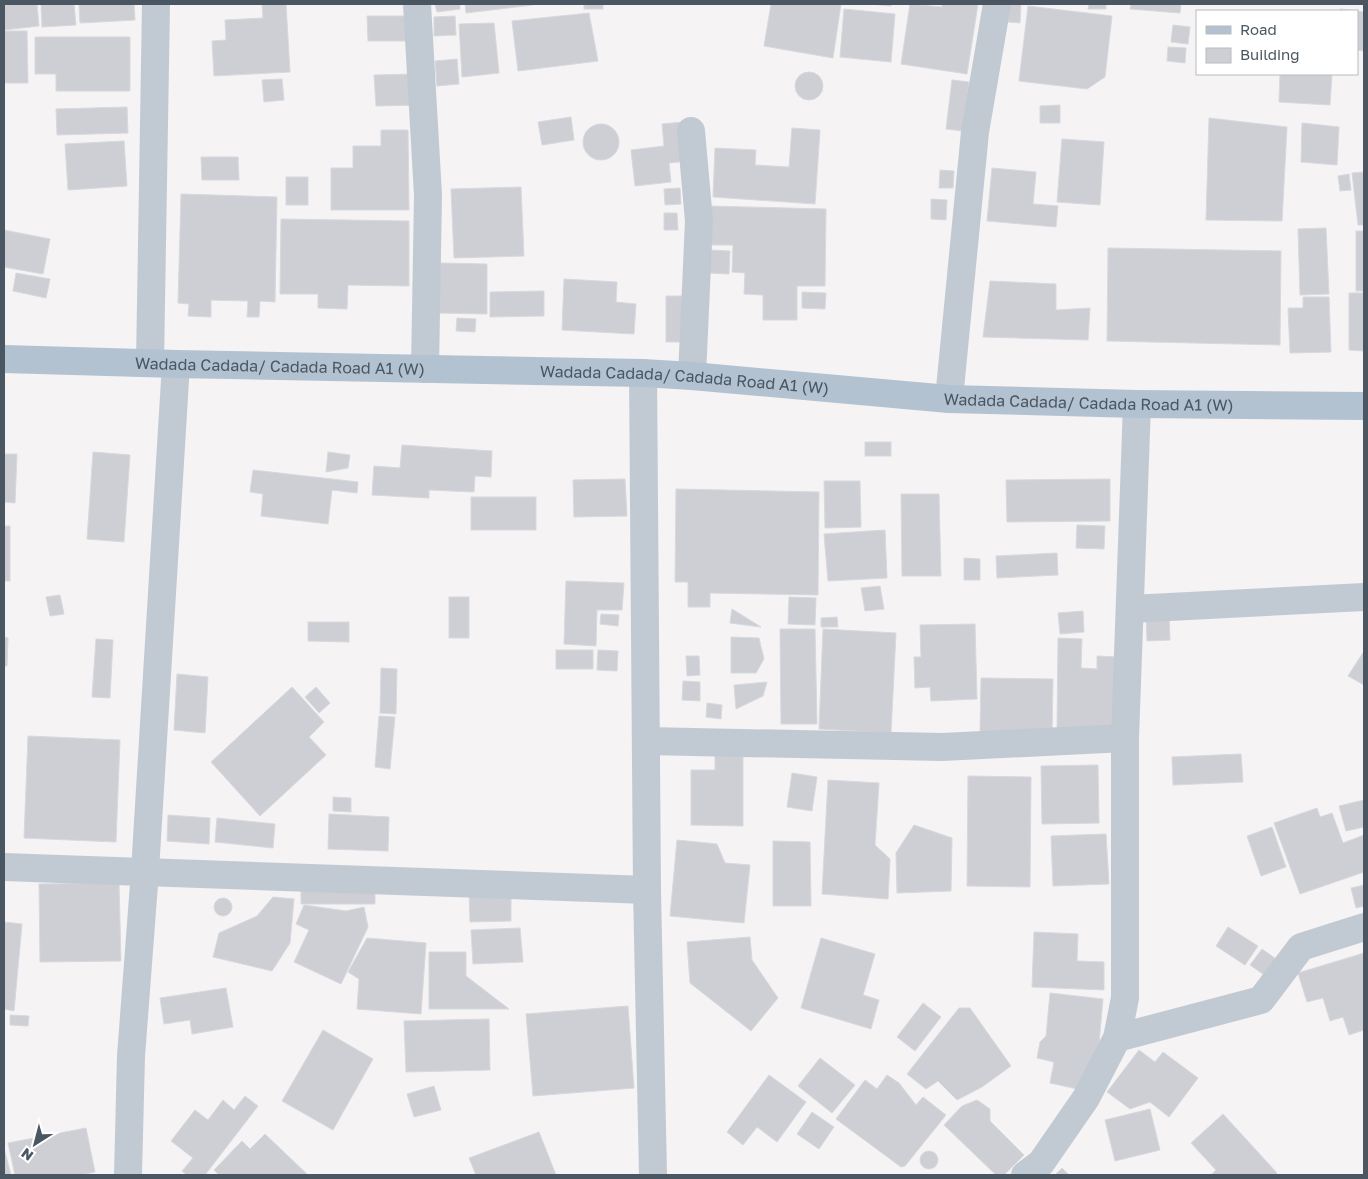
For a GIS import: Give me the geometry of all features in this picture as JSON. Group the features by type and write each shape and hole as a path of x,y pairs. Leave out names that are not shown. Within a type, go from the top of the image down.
{"main road":[{"name":"Wadada Cadada/ Cadada Road A1 (W)","path":"4,359 163,364 643,373 949,399 1137,404 1364,406"}],"street":[{"path":"128,1175 131,1056 145,871 163,364 156,4"},
{"path":"417,4 428,194 425,369"},
{"path":"949,399 974,132 998,4"},
{"path":"692,131 699,221 692,376"},
{"path":"643,373 647,890 653,1175"},
{"path":"1025,1175 1041,1162 1086,1098 1117,1038 1125,998 1125,738 1137,404"},
{"path":"1130,609 1364,597"},
{"path":"646,741 942,747 1125,738"},
{"path":"4,867 647,890"},
{"path":"1117,1038 1261,1000 1301,947 1364,927"}],"building":[{"path":"37,4 39,26 4,30 4,5"},
{"path":"41,4 74,4 76,25 42,27"},
{"path":"79,4 134,4 135,20 80,23"},
{"path":"262,4 286,4 290,72 214,76 212,41 226,40 225,20 263,18"},
{"path":"435,4 460,4 460,9 437,12"},
{"path":"465,4 533,4 533,5 466,13"},
{"path":"584,4 603,4 603,9 584,9"},
{"path":"771,4 841,4 833,58 764,46"},
{"path":"871,4 891,4 891,6"},
{"path":"910,4 942,7 942,4 978,4 967,74 901,64"},
{"path":"1009,4 1021,4 1020,23 1008,22"},
{"path":"1089,4 1106,4 1106,9 1088,9"},
{"path":"1131,4 1181,4 1180,13 1130,9"},
{"path":"1028,6 1112,16 1105,77 1087,89 1019,81"},
{"path":"844,9 895,14 891,62 840,57"},
{"path":"1358,11 1364,12 1364,51 1358,50"},
{"path":"589,13 598,61 518,71 512,21"},
{"path":"367,16 408,16 408,41 368,41"},
{"path":"455,16 456,35 434,36 434,17"},
{"path":"494,23 499,73 462,77 459,24"},
{"path":"1173,25 1190,27 1188,44 1171,42"},
{"path":"4,31 27,31 28,83 4,83"},
{"path":"35,37 130,37 130,91 56,91 56,74 35,74"},
{"path":"1168,47 1186,48 1185,63 1167,61"},
{"path":"457,59 459,84 437,86 435,61"},
{"path":"809,72 819,76 823,86 819,96 809,100 799,96 795,86 799,76"},
{"path":"415,74 416,105 376,106 374,75"},
{"path":"1280,75 1332,75 1330,105 1279,102"},
{"path":"282,79 284,100 264,102 262,80"},
{"path":"952,80 969,82 963,131 946,129"},
{"path":"1060,105 1060,123 1040,123 1040,106"},
{"path":"127,107 128,133 57,135 56,109"},
{"path":"571,117 574,140 542,145 538,122"},
{"path":"1209,118 1287,127 1282,221 1206,220"},
{"path":"683,122 688,161 669,163 671,182 635,186 631,150 664,146 662,124"},
{"path":"1302,123 1339,127 1337,165 1301,162"},
{"path":"601,124 614,129 619,142 614,155 601,160 588,155 583,142 588,129"},
{"path":"792,128 820,130 815,204 713,197 715,148 756,150 755,165 789,167"},
{"path":"381,130 408,130 409,210 331,210 331,168 353,168 353,146 381,146"},
{"path":"1062,139 1104,142 1100,205 1057,202"},
{"path":"124,141 127,186 68,190 65,144"},
{"path":"201,157 238,157 239,180 202,180"},
{"path":"992,168 1036,172 1033,204 1058,206 1056,227 987,221"},
{"path":"940,170 954,171 953,188 939,188"},
{"path":"1364,172 1364,225 1358,225 1352,173"},
{"path":"1349,174 1351,190 1340,191 1338,176"},
{"path":"286,177 308,177 308,205 286,205"},
{"path":"521,187 524,256 454,258 451,189"},
{"path":"680,188 681,204 665,205 664,189"},
{"path":"181,194 277,197 275,302 260,301 259,317 247,317 248,301 211,300 211,317 188,316 189,304 178,303"},
{"path":"931,199 947,200 946,220 931,219"},
{"path":"710,206 826,209 825,286 797,286 797,320 763,320 763,295 744,294 745,273 732,272 733,245 709,245"},
{"path":"664,213 677,213 678,230 664,230"},
{"path":"281,219 409,221 409,286 348,285 347,309 318,308 318,294 280,294"},
{"path":"1326,228 1329,294 1300,295 1298,229"},
{"path":"4,230 50,239 43,274 4,267"},
{"path":"1356,231 1364,231 1364,291 1356,291"},
{"path":"1108,248 1281,251 1280,345 1107,341"},
{"path":"709,250 730,251 729,274 709,273"},
{"path":"440,263 487,264 487,314 439,313"},
{"path":"16,273 50,279 46,298 13,291"},
{"path":"564,279 617,282 616,302 636,304 634,334 562,330"},
{"path":"990,281 1056,284 1056,310 1090,308 1088,340 983,337"},
{"path":"544,291 544,316 490,317 490,292"},
{"path":"802,292 826,293 825,309 802,308"},
{"path":"1349,293 1364,293 1364,351 1349,350"},
{"path":"666,296 686,296 686,342 666,342"},
{"path":"1303,297 1329,297 1331,352 1290,353 1288,308 1303,308"},
{"path":"457,318 476,319 475,332 456,331"},
{"path":"865,442 891,442 891,456 865,456"},
{"path":"402,445 492,451 491,477 475,476 474,492 429,490 429,498 372,495 374,466 400,468"},
{"path":"93,452 130,455 124,542 87,539"},
{"path":"328,452 350,455 348,468 326,472"},
{"path":"4,454 17,454 15,503 4,502"},
{"path":"253,470 358,482 357,493 332,490 328,524 261,516 263,494 250,492"},
{"path":"625,479 627,516 574,517 573,480"},
{"path":"1110,479 1110,521 1007,522 1006,480"},
{"path":"824,481 860,481 861,527 825,528"},
{"path":"676,489 819,492 818,595 710,593 710,607 688,607 688,582 675,582"},
{"path":"901,494 939,494 941,576 902,576"},
{"path":"471,497 536,497 536,530 471,530"},
{"path":"1077,525 1105,526 1104,549 1076,548"},
{"path":"4,526 10,526 10,581 4,581"},
{"path":"885,530 887,578 828,581 824,534"},
{"path":"1057,553 1058,575 997,578 996,556"},
{"path":"964,558 980,559 980,580 964,580"},
{"path":"566,581 624,583 622,610 597,610 596,646 564,644"},
{"path":"880,586 884,609 865,611 861,588"},
{"path":"60,595 64,614 50,616 46,597"},
{"path":"449,597 469,597 469,638 449,638"},
{"path":"789,597 816,598 815,625 788,624"},
{"path":"732,609 761,627 730,623"},
{"path":"1083,611 1084,632 1060,634 1058,613"},
{"path":"1169,613 1170,640 1147,641 1146,614"},
{"path":"601,614 619,615 618,626 600,624"},
{"path":"837,617 838,627 821,627 821,618"},
{"path":"308,622 349,622 349,642 308,641"},
{"path":"975,624 977,699 931,701 930,687 915,688 914,657 921,657 920,625"},
{"path":"780,629 815,629 817,724 781,724"},
{"path":"823,629 896,633 891,733 819,729"},
{"path":"4,637 8,638 7,666 4,666"},
{"path":"731,637 759,638 764,659 756,673 731,673"},
{"path":"1058,638 1082,639 1081,668 1097,669 1097,656 1118,657 1116,731 1057,729"},
{"path":"96,639 113,640 110,698 92,697"},
{"path":"556,650 593,650 593,669 556,669"},
{"path":"598,650 618,651 617,671 597,670"},
{"path":"1364,651 1364,685 1348,676"},
{"path":"686,656 699,656 700,675 687,676"},
{"path":"381,668 397,669 396,714 380,713"},
{"path":"177,674 208,677 205,733 174,730"},
{"path":"981,678 1053,679 1052,734 980,733"},
{"path":"683,681 700,682 700,701 682,700"},
{"path":"767,682 763,696 736,709 734,685"},
{"path":"292,687 324,722 309,737 326,755 260,816 211,762"},
{"path":"316,687 330,703 319,713 305,697"},
{"path":"707,703 722,705 721,719 706,717"},
{"path":"379,716 395,717 390,769 375,767"},
{"path":"28,736 120,740 116,842 24,838"},
{"path":"715,752 743,752 743,826 691,825 691,770 715,770"},
{"path":"1241,754 1243,782 1173,785 1172,757"},
{"path":"1098,765 1099,823 1042,824 1041,766"},
{"path":"792,773 817,777 812,811 787,807"},
{"path":"968,776 1031,777 1030,887 967,886"},
{"path":"828,780 879,783 875,845 890,859 888,899 822,894"},
{"path":"333,797 351,798 351,812 333,811"},
{"path":"1364,800 1364,827 1346,831 1339,806"},
{"path":"1317,808 1320,817 1332,813 1343,843 1364,835 1364,872 1300,894 1274,823"},
{"path":"329,814 389,817 388,851 328,849"},
{"path":"168,815 210,818 209,844 167,841"},
{"path":"217,818 275,824 273,848 215,842"},
{"path":"914,825 952,838 951,891 897,893 896,853"},
{"path":"1272,827 1286,867 1261,876 1247,836"},
{"path":"1106,834 1109,884 1053,886 1051,836"},
{"path":"677,840 717,844 725,863 750,865 744,923 670,916"},
{"path":"773,841 810,842 811,906 773,906"},
{"path":"119,883 121,961 40,962 39,884"},
{"path":"375,884 375,904 301,904 301,885"},
{"path":"1364,885 1364,906 1356,908 1351,888"},
{"path":"511,889 511,921 470,922 469,890"},
{"path":"273,897 294,899 290,943 272,971 213,957 219,933 257,916"},
{"path":"219,898 227,898 232,903 230,914 219,916 214,911 214,903"},
{"path":"304,905 346,911 364,907 368,927 341,984 294,962 309,930 296,924"},
{"path":"4,922 22,924 14,1011 4,1009"},
{"path":"1228,927 1258,946 1245,965 1216,946"},
{"path":"520,928 523,962 473,964 471,930"},
{"path":"1034,932 1078,934 1077,961 1104,962 1104,990 1032,987"},
{"path":"750,937 752,960 778,998 751,1031 690,983 687,942"},
{"path":"367,938 426,943 421,1014 357,1009 359,979 348,972"},
{"path":"821,938 875,954 863,995 879,1000 871,1029 801,1008"},
{"path":"1262,949 1279,961 1267,977 1250,965"},
{"path":"429,952 466,952 466,976 509,1009 429,1009"},
{"path":"1364,953 1364,1030 1349,1035 1343,1017 1330,1021 1323,998 1307,1002 1298,973"},
{"path":"226,988 233,1027 192,1034 190,1020 164,1024 160,998"},
{"path":"1050,993 1103,999 1097,1066 1082,1090 1050,1083 1054,1062 1037,1058 1040,1042 1046,1036"},
{"path":"923,1003 941,1017 915,1051 897,1037"},
{"path":"628,1006 634,1088 533,1096 526,1014"},
{"path":"959,1008 970,1008 1011,1066 982,1087 957,1100 938,1081 926,1089 907,1074"},
{"path":"10,1015 29,1016 28,1026 10,1025"},
{"path":"489,1019 490,1070 406,1072 404,1021"},
{"path":"323,1030 373,1059 333,1130 282,1101"},
{"path":"1139,1050 1155,1062 1163,1052 1198,1078 1169,1117 1150,1102 1130,1109 1107,1092"},
{"path":"820,1058 855,1085 832,1113 798,1086"},
{"path":"769,1075 806,1102 777,1142 757,1127 743,1145 727,1132"},
{"path":"887,1075 899,1083 916,1105 923,1097 946,1115 905,1166 901,1167 836,1119 865,1080 877,1089"},
{"path":"434,1086 441,1110 414,1117 407,1094"},
{"path":"245,1096 258,1106 205,1175 187,1175 182,1171 193,1158 171,1141 195,1110 208,1120 223,1100 234,1110"},
{"path":"977,1100 990,1109 990,1121 1024,1155 1004,1175 996,1175 944,1125 962,1106"},
{"path":"1150,1109 1160,1150 1115,1161 1105,1120"},
{"path":"812,1112 834,1127 819,1149 797,1134"},
{"path":"1223,1114 1277,1173 1275,1175 1211,1175 1216,1170 1191,1143"},
{"path":"86,1128 95,1172 81,1175 15,1175 8,1143"},
{"path":"539,1132 556,1175 476,1175 469,1158"},
{"path":"265,1134 308,1175 219,1175 214,1170 242,1141 250,1149"},
{"path":"4,1148 11,1175 4,1175"},
{"path":"925,1151 933,1151 938,1156 936,1167 925,1169 920,1164 920,1156"},
{"path":"1062,1168 1069,1175 1055,1175"}]}
